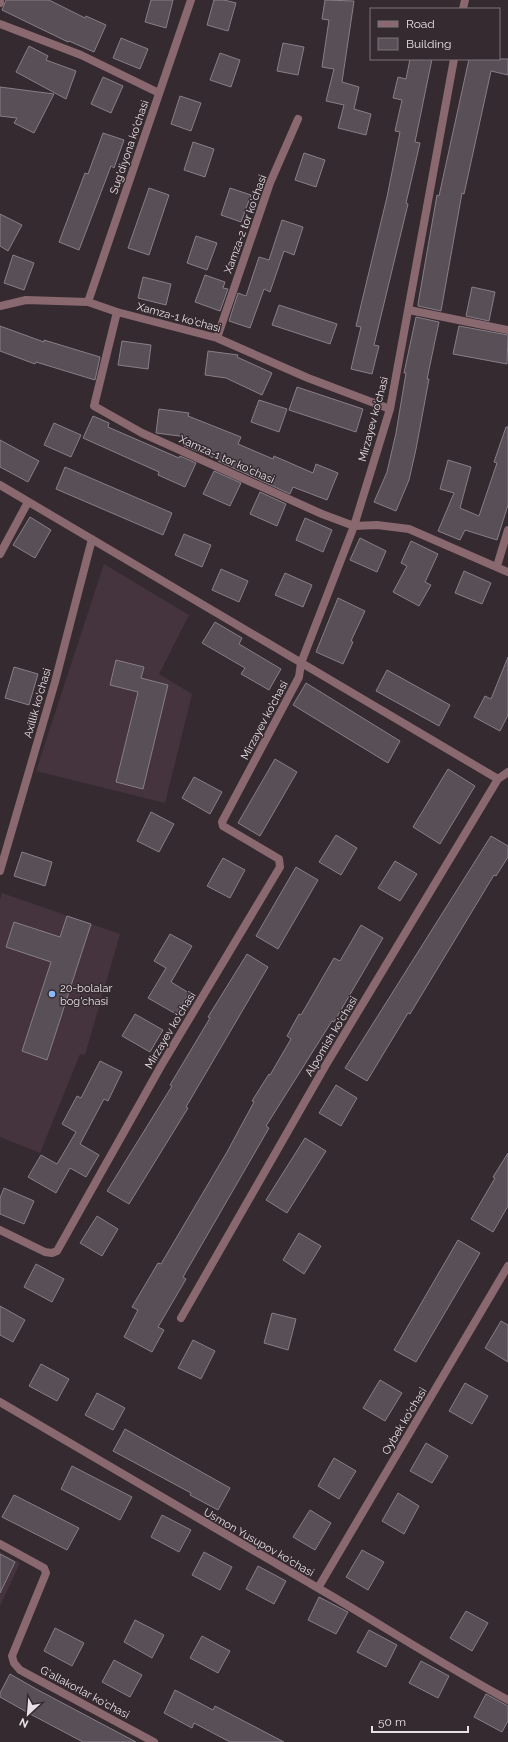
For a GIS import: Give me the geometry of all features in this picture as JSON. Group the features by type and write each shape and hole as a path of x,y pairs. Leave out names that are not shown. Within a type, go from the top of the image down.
{"street":[{"name":"Sug'diyona ko'chasi","path":"88,302 158,93 180,36 191,0"},
{"path":"0,24 81,55 158,93"},
{"name":"Mirzayev ko'chasi","path":"0,1230 45,1252 52,1253 56,1251 160,1066 280,867 281,863 279,859 222,824 299,677 301,662 354,526 390,409 454,60"},
{"name":"Xamza-2 tor ko'chasi","path":"217,338 270,184 298,119"},
{"name":"Xamza-1 ko'chasi","path":"0,306 26,300 88,302 117,312 217,338 308,378 390,409"},
{"path":"409,310 508,330"},
{"name":"Xamza-1 tor ko'chasi","path":"117,312 94,406 142,432 322,514 354,526"},
{"path":"0,485 498,779"},
{"path":"0,554 28,502"},
{"path":"354,526 377,525 409,529 508,572"},
{"path":"497,566 508,530"},
{"name":"Axillik ko'chasi","path":"0,870 55,682 92,539"},
{"name":"Alpomish ko'chasi","path":"181,1318 327,1063 498,779 508,772"},
{"name":"Oybek ko'chasi","path":"318,1588 508,1266"},
{"name":"Usmon Yusupov ko'chasi","path":"0,1402 156,1495 318,1588 469,1679 508,1700"},
{"name":"G'allakorlar ko'chasi","path":"0,1544 44,1568 46,1573 12,1656 14,1663 20,1670 154,1742"}],"shaded area":[{"path":"104,564 189,615 159,674 192,694 165,803 36,771"},
{"name":"20-bolalar bog'chasi","path":"2,893 120,934 85,1055 80,1054 40,1153 0,1137 0,900"},
{"path":"0,1552 20,1563 0,1606"}],"building":[{"path":"6,0 49,0 85,18 86,16 106,25 94,52 69,41 68,42 2,10"},
{"path":"151,0 173,0 166,28 145,22"},
{"path":"214,0 224,0 236,3 228,31 207,25"},
{"path":"325,0 354,1 342,82 359,87 354,109 371,114 366,135 338,128 344,105 326,101 334,69 322,67 329,20 322,19"},
{"path":"121,38 148,49 140,69 113,58"},
{"path":"283,43 304,47 298,75 277,71"},
{"path":"29,46 48,56 46,60 76,71 66,99 16,72"},
{"path":"220,53 240,60 231,87 210,80"},
{"path":"508,59 508,75 491,71 464,194 462,193 441,311 418,306 437,195 439,196 469,60"},
{"path":"410,60 432,60 415,142 420,143 406,203 408,204 374,345 379,346 372,374 351,369 361,327 356,326 387,197 400,132 395,131 402,100 393,98 398,77 406,79"},
{"path":"103,77 123,86 111,113 91,104"},
{"path":"0,87 54,94 34,133 14,123 17,118 0,116"},
{"path":"180,96 201,103 191,131 171,124"},
{"path":"103,133 124,140 114,168 111,166 79,250 59,242 85,173 88,174"},
{"path":"193,142 214,149 205,177 184,170"},
{"path":"304,153 325,160 316,187 295,180"},
{"path":"149,188 169,195 149,255 128,248"},
{"path":"230,188 251,195 241,222 221,215"},
{"path":"0,214 22,225 8,251 0,246"},
{"path":"282,220 303,227 294,255 284,251 270,292 264,289 250,328 229,321 238,293 246,296 259,257 269,260"},
{"path":"196,236 217,243 207,270 187,263"},
{"path":"13,255 34,263 24,290 4,283"},
{"path":"205,275 225,282 223,288 228,289 220,311 195,302"},
{"path":"143,277 171,284 166,305 138,298"},
{"path":"472,287 495,292 489,321 466,316"},
{"path":"279,305 337,324 330,344 272,325"},
{"path":"416,317 439,322 409,480 396,511 374,502 387,472 396,433 406,373 404,373"},
{"path":"0,326 44,342 44,340 100,357 95,380 36,362 35,364 0,351"},
{"path":"459,326 508,335 507,364 453,354"},
{"path":"122,341 151,345 148,369 118,365"},
{"path":"208,351 238,355 237,357 272,373 262,395 226,378 205,375"},
{"path":"297,387 363,409 356,432 289,410"},
{"path":"259,400 287,409 279,432 251,422"},
{"path":"159,409 189,413 188,416 241,437 238,444 273,459 274,456 313,473 316,464 338,473 327,500 293,487 290,494 218,461 219,460 184,446 187,437 156,433"},
{"path":"93,416 109,423 108,427 179,458 180,456 196,463 185,487 158,475 159,472 83,438"},
{"path":"54,423 81,435 71,457 44,445"},
{"path":"506,427 508,427 508,505 497,540 465,530 460,540 438,531 454,493 440,489 448,460 471,467 460,508 479,516 497,463 494,462"},
{"path":"0,440 39,461 28,482 0,467"},
{"path":"65,467 172,513 163,535 56,489"},
{"path":"214,471 241,483 230,506 203,494"},
{"path":"260,492 286,504 277,526 250,514"},
{"path":"30,517 51,530 35,558 13,545"},
{"path":"305,518 332,530 323,552 296,540"},
{"path":"184,534 211,545 202,567 175,555"},
{"path":"360,538 386,551 377,572 350,560"},
{"path":"411,541 438,554 425,582 431,585 419,606 393,592 407,566 401,563"},
{"path":"221,569 248,581 239,602 212,590"},
{"path":"464,571 491,583 482,604 455,593"},
{"path":"285,573 312,585 303,607 275,595"},
{"path":"338,598 365,611 351,641 353,642 343,664 316,652"},
{"path":"215,622 242,638 239,644 281,669 269,690 241,674 245,668 202,643"},
{"path":"508,657 508,715 500,731 474,717 485,696 491,699"},
{"path":"116,660 144,667 141,678 168,685 143,789 116,782 138,692 110,685"},
{"path":"14,667 38,674 29,705 5,698"},
{"path":"387,670 450,705 439,726 376,691"},
{"path":"306,683 400,741 388,763 293,705"},
{"path":"275,759 297,772 260,836 238,823"},
{"path":"448,769 475,786 440,844 413,827"},
{"path":"194,777 222,792 210,814 182,798"},
{"path":"151,812 174,824 159,852 137,841"},
{"path":"336,835 357,848 341,875 319,862"},
{"path":"491,836 508,846 508,857 496,876 494,875 410,1014 408,1013 367,1081 345,1068"},
{"path":"22,852 52,862 45,886 14,876"},
{"path":"223,858 245,870 230,898 207,886"},
{"path":"395,861 417,874 400,901 378,888"},
{"path":"296,867 318,880 278,949 256,936"},
{"path":"67,916 91,924 47,1060 22,1051 51,962 6,947 14,922 60,937"},
{"path":"361,925 383,938 334,1022 332,1021 266,1126 269,1128 183,1277 186,1279 158,1327 164,1330 152,1352 124,1337 138,1310 132,1307 158,1263 161,1264 227,1152 254,1102 252,1101 269,1074 270,1075 291,1039 287,1036 299,1014 301,1015 334,958 340,961"},
{"path":"170,934 192,946 171,982 189,993 176,1014 148,998 166,968 154,961"},
{"path":"247,954 268,967 186,1107 188,1108 129,1204 107,1191 172,1086 170,1085 210,1018 208,1017"},
{"path":"135,1014 163,1030 150,1052 122,1036"},
{"path":"100,1061 122,1072 108,1101 104,1099 80,1144 99,1155 86,1177 70,1168 56,1193 28,1177 41,1155 57,1164 76,1132 62,1124 77,1096 81,1098"},
{"path":"336,1085 357,1098 341,1126 319,1113"},
{"path":"305,1138 326,1151 287,1213 266,1200"},
{"path":"508,1153 508,1206 493,1232 471,1219 495,1178 493,1177"},
{"path":"4,1188 34,1201 24,1224 0,1214 0,1198"},
{"path":"97,1216 118,1229 102,1256 80,1243"},
{"path":"299,1233 321,1246 304,1274 283,1260"},
{"path":"458,1240 480,1253 416,1362 394,1350"},
{"path":"36,1264 64,1279 52,1302 24,1287"},
{"path":"0,1306 25,1320 13,1342 0,1335"},
{"path":"272,1313 296,1319 288,1350 264,1343"},
{"path":"501,1321 508,1325 508,1362 485,1348"},
{"path":"193,1340 215,1351 201,1379 178,1368"},
{"path":"41,1364 69,1379 57,1401 29,1386"},
{"path":"380,1380 402,1393 385,1421 363,1408"},
{"path":"465,1383 488,1396 472,1424 449,1411"},
{"path":"97,1393 125,1408 113,1430 85,1415"},
{"path":"125,1429 230,1488 218,1510 190,1495 191,1493 113,1451"},
{"path":"426,1443 448,1456 432,1483 410,1471"},
{"path":"334,1458 356,1471 339,1499 318,1486"},
{"path":"72,1466 132,1497 120,1520 61,1489"},
{"path":"398,1493 419,1506 404,1534 382,1521"},
{"path":"14,1495 79,1528 67,1550 2,1517"},
{"path":"310,1510 331,1523 315,1550 293,1537"},
{"path":"162,1515 191,1530 179,1552 151,1537"},
{"path":"362,1550 384,1562 368,1590 346,1577"},
{"path":"204,1552 232,1567 220,1590 192,1575"},
{"path":"0,1554 15,1562 0,1593"},
{"path":"258,1566 286,1581 274,1604 246,1589"},
{"path":"319,1597 348,1612 336,1634 308,1620"},
{"path":"466,1611 488,1623 472,1651 450,1638"},
{"path":"135,1620 164,1635 152,1658 124,1642"},
{"path":"55,1628 84,1643 72,1666 44,1651"},
{"path":"369,1630 397,1645 386,1667 357,1652"},
{"path":"202,1636 230,1651 218,1673 190,1658"},
{"path":"114,1660 142,1675 130,1697 102,1682"},
{"path":"421,1661 449,1676 438,1698 409,1683"},
{"path":"10,1674 136,1742 83,1742 32,1715 0,1697 0,1693"},
{"path":"175,1690 213,1710 215,1706 284,1742 230,1742 194,1723 192,1728 164,1713"},
{"path":"486,1694 508,1706 508,1721 502,1732 474,1717"}],"place":[{"name":"20-bolalar bog'chasi","path":"52,994"}]}
